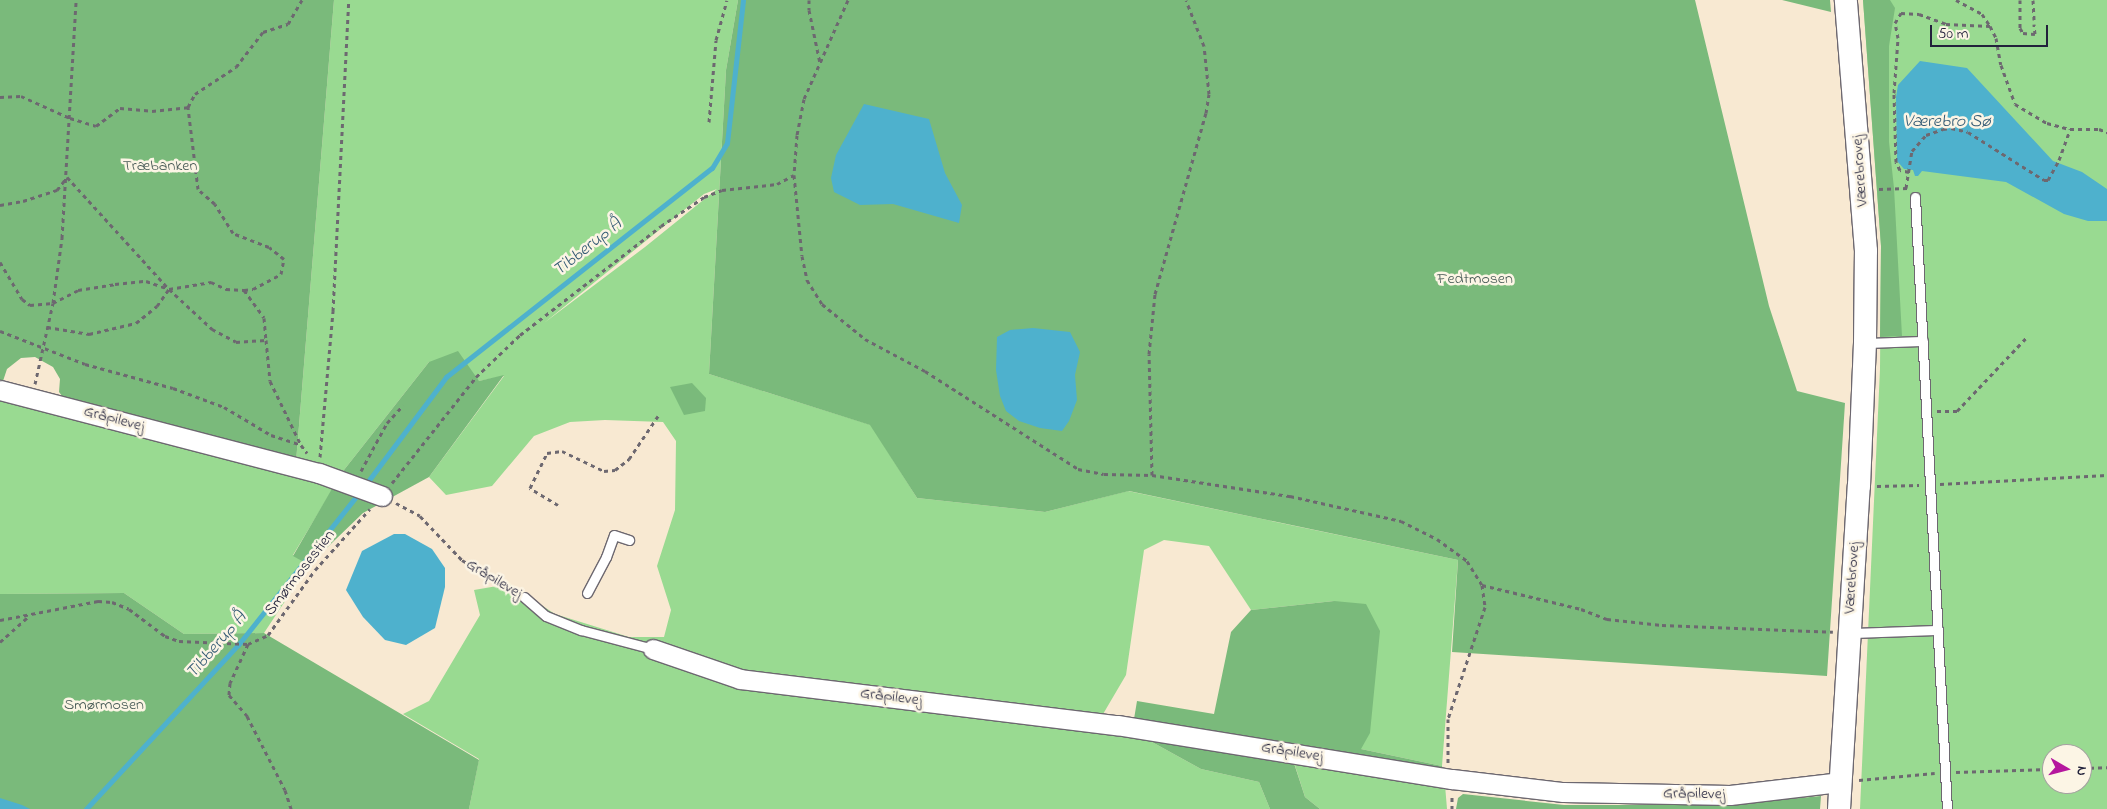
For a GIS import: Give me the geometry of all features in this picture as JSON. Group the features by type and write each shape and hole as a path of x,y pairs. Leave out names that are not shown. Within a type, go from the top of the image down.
{"street":[{"name":"Værebrovej","path":"1839,809 1848,633 1859,486 1865,343 1866,251 1846,0"},
{"name":"Gråpilevej","path":"0,390 319,473 382,496"},
{"name":"Gråpilevej","path":"653,649 740,679 1117,725 1452,779 1563,792 1730,795 1841,782"}],"lane":[{"path":"1915,197 1947,809"},
{"path":"1865,343 1923,341"},
{"path":"587,592 606,557 614,535 629,540"},
{"name":"Gråpilevej","path":"524,597 546,616 581,630 653,649"},
{"name":"Værebrovej","path":"1848,633 1938,630"}],"path":[{"path":"31,397 53,302 62,238 76,0"},
{"path":"0,262 22,299 30,305 53,302 78,290 146,281 169,289 211,282 226,289 253,289 281,274 284,259 269,247 233,233 215,204 198,189 188,108 194,94 236,67 263,32 288,24 302,0"},
{"path":"319,473 333,311 349,0"},
{"path":"709,122 716,40 727,0"},
{"path":"809,0 809,10 820,63"},
{"path":"848,0 804,98 797,135 794,175 802,256 807,280 822,304 865,339 925,371 1078,468 1104,474 1152,475 1290,496 1401,521 1437,539 1467,561 1482,585 1485,607 1482,622 1448,718 1448,761 1452,779"},
{"path":"1152,475 1149,354 1155,294 1206,113 1209,94 1204,46 1186,0"},
{"path":"1956,0 1982,14 1990,26 1996,38 2001,64 2015,104 2047,123 2070,129 2099,129 2107,132"},
{"path":"2020,0 2020,28 2023,32 2035,34 2033,0"},
{"path":"1909,172 1900,170 1896,162 1894,92 1898,38 1895,22 1901,13 1919,14 1946,24 1990,26"},
{"path":"0,97 21,96 70,118 96,126 120,108 152,111 188,108"},
{"path":"1906,188 1912,151 1920,141 1935,132 1951,128 1968,132 1985,144 2007,155 2041,179 2048,180 2059,160 2070,129"},
{"name":"Smørmosestien","path":"248,644 268,635 315,570 382,496 476,377 520,335 661,226 704,197 722,190 777,184 794,175"},
{"path":"0,205 23,201 57,190 67,177"},
{"path":"67,177 169,289 212,329 236,342 266,340"},
{"path":"1861,190 1912,188 1915,197"},
{"path":"47,327 89,334 136,323 157,306 169,289"},
{"path":"244,290 264,318 270,381 301,445 319,473"},
{"path":"0,331 85,364 173,388 224,407 271,434 301,445"},
{"path":"1927,412 1957,411 2027,337"},
{"path":"354,485 387,423 403,405"},
{"path":"558,505 530,488 547,453 562,451 604,471 616,470 629,459 658,416"},
{"path":"1859,486 1930,485 2107,475"},
{"name":"Gråpilevej","path":"382,496 420,516 462,560 524,597"},
{"path":"1482,585 1581,609 1607,620 1662,625 1848,633"},
{"path":"0,620 29,616 89,603 112,602 129,609 165,636 179,641 248,644 230,683 229,695 247,716 285,790 291,809"},
{"path":"0,642 29,616"},
{"path":"2092,768 2107,767"},
{"path":"1841,782 1945,772 2042,769"}],"green space":[{"name":"Træbanken","path":"0,0 334,0 296,462 66,401 59,392 60,379 53,367 35,357 21,358 7,369 3,381 0,382"},
{"path":"334,0 738,0 726,70 709,374 871,425 917,498 1045,512 1128,491 1458,560 1442,766 1361,749 1334,601 1251,610 1209,546 1164,540 1144,550 1126,675 1096,726 1132,731 1201,769 1259,782 1270,809 469,809 479,759 403,714 429,701 480,615 474,590 509,584 555,614 629,637 664,637 671,610 657,566 675,510 676,441 663,422 605,420 570,422 534,436 492,486 446,495 429,477 504,376 479,381 429,362 340,475 296,462","holes":["717,189 645,247 544,323 704,194"]},
{"name":"Fedtmosen","path":"738,0 1695,0 1769,306 1797,391 1845,403 1827,676 1452,652 1458,560 1129,491 1045,512 917,498 870,425 709,374 726,70"},
{"path":"1782,0 1830,0 1831,12"},
{"path":"1863,0 2107,0 2107,809 1860,809 1880,369 1881,246"},
{"path":"1863,0 1890,0 1895,8 1889,46 1889,142 1894,188 1902,336 1880,337 1881,246"},
{"path":"458,351 479,381 504,375 429,477 363,513 309,565 293,556 340,475 429,362"},
{"path":"692,383 706,398 705,411 684,415 670,387"},
{"path":"0,399 337,482 293,555 309,565 264,633 184,634 124,593 0,594"},
{"name":"Smørmosen","path":"124,593 184,634 264,633 479,760 469,809 0,809 0,594"},
{"path":"1334,601 1366,604 1380,631 1370,733 1361,749 1442,766 1445,785 1291,754 1305,797 1320,809 1270,809 1259,782 1201,769 1132,731 1137,701 1214,714 1231,632 1251,610"},
{"path":"1291,753 1445,785 1447,809 1320,809 1305,797"},
{"path":"1463,794 1564,805 1725,805 1821,796 1820,809 1456,809 1458,798"}],"water":[{"name":"Værebro Sø","path":"1920,61 1967,68 2053,161 2082,172 2107,189 2107,221 2088,221 2064,214 2006,182 1922,171 1918,176 1915,176 1913,170 1904,169 1897,161 1896,97 1898,85"},
{"path":"864,104 929,119 945,173 962,205 959,223 893,204 860,205 834,192 831,178 836,155"},
{"path":"1033,328 1070,332 1080,352 1075,375 1077,400 1069,421 1062,431 1040,428 1019,421 1006,411 1000,396 996,370 997,337 1010,330"},
{"path":"394,534 405,534 432,549 445,568 445,587 435,628 406,645 385,640 363,617 346,590 362,551"},
{"path":"0,798 22,805 30,809 0,809"}],"waterway":[{"name":"Tibberup Å","path":"369,480 446,377 712,168 727,143 743,0"},
{"name":"Tibberup Å","path":"86,809 238,645 359,493"}]}
